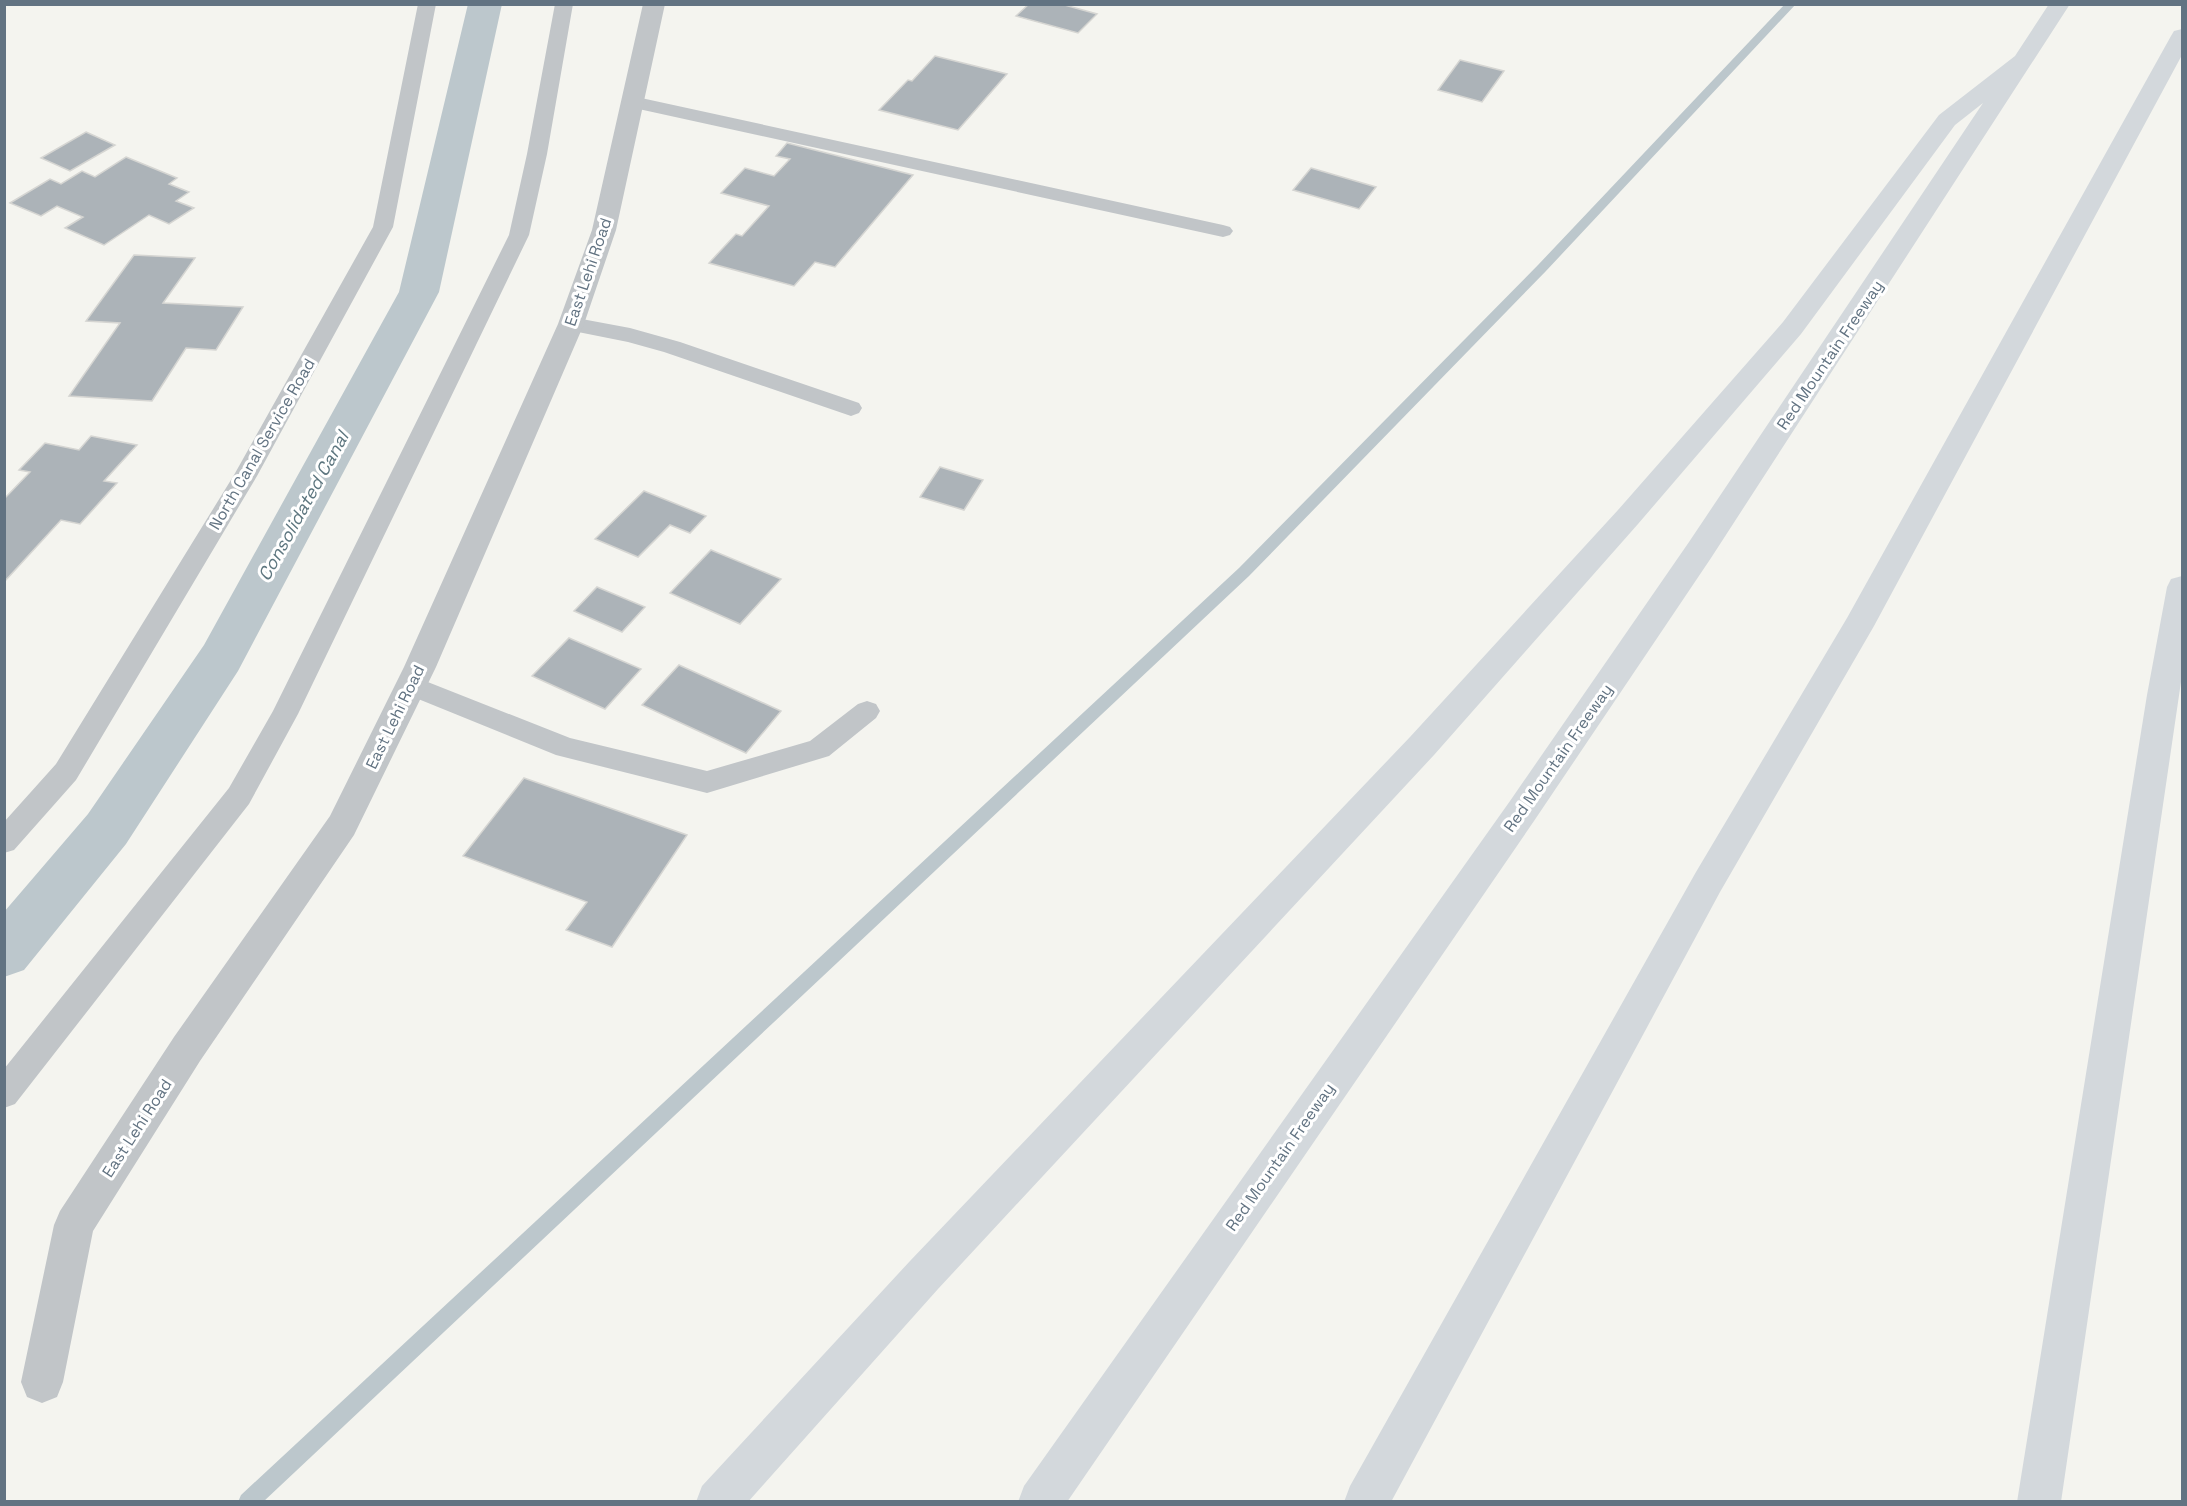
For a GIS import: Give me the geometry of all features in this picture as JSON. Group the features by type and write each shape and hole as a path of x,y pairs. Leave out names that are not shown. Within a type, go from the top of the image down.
{"highway":[{"name":"Red Mountain Freeway","path":"1040,1502 1648,628 2060,4"},
{"path":"1365,1502 1708,882 1858,626 2182,36"},
{"path":"718,1502 940,1258 1422,746 1628,517 1792,328 1947,120 2027,57"},
{"path":"2039,1502 2182,587"}],"street":[{"name":"East Lehi Road","path":"42,1382 74,1225 188,1049 342,825 411,685 571,324 604,230 654,4"}],"lane":[{"name":"North Canal Service Road","path":"4,842 66,772 245,476 383,227 427,4"},
{"path":"4,1094 239,796 285,714 519,234 537,154 564,4"},
{"path":"632,102 1223,231"},
{"path":"571,324 630,335 672,347 851,408"},
{"path":"411,685 566,748 707,782 819,749 867,711"}],"building":[{"path":"1029,4 1061,4 1097,14 1078,33 1016,16"},
{"path":"935,56 1007,74 958,130 879,110 908,80 912,81"},
{"path":"1460,60 1504,71 1482,102 1438,90"},
{"path":"86,132 115,145 70,171 41,158"},
{"path":"787,143 913,175 835,267 815,262 794,286 709,263 736,234 742,236 769,206 721,193 745,168 774,176 790,159 776,156"},
{"path":"126,157 177,178 169,184 189,192 176,201 194,208 169,224 149,215 104,245 65,228 83,217 57,206 41,216 10,203 50,179 61,184 82,171 95,177"},
{"path":"1311,168 1376,187 1359,209 1293,190"},
{"path":"134,255 195,258 163,303 243,307 216,350 186,348 152,401 69,396 120,323 86,321"},
{"path":"91,436 137,445 104,481 117,483 80,524 61,520 4,582 4,499 30,472 19,470 45,443 79,450"},
{"path":"940,467 983,480 964,510 920,497"},
{"path":"644,491 706,516 690,533 670,525 638,557 595,539"},
{"path":"711,550 781,579 740,624 670,593"},
{"path":"597,587 645,607 622,632 574,611"},
{"path":"569,638 641,669 605,709 532,676"},
{"path":"679,665 781,711 746,753 642,705"},
{"path":"524,778 687,835 612,947 566,930 587,902 463,856"}],"waterway":[{"name":"Consolidated Canal","path":"4,953 107,829 221,658 419,292 485,4"},
{"path":"248,1502 1244,572 1542,268 1791,4"}]}
